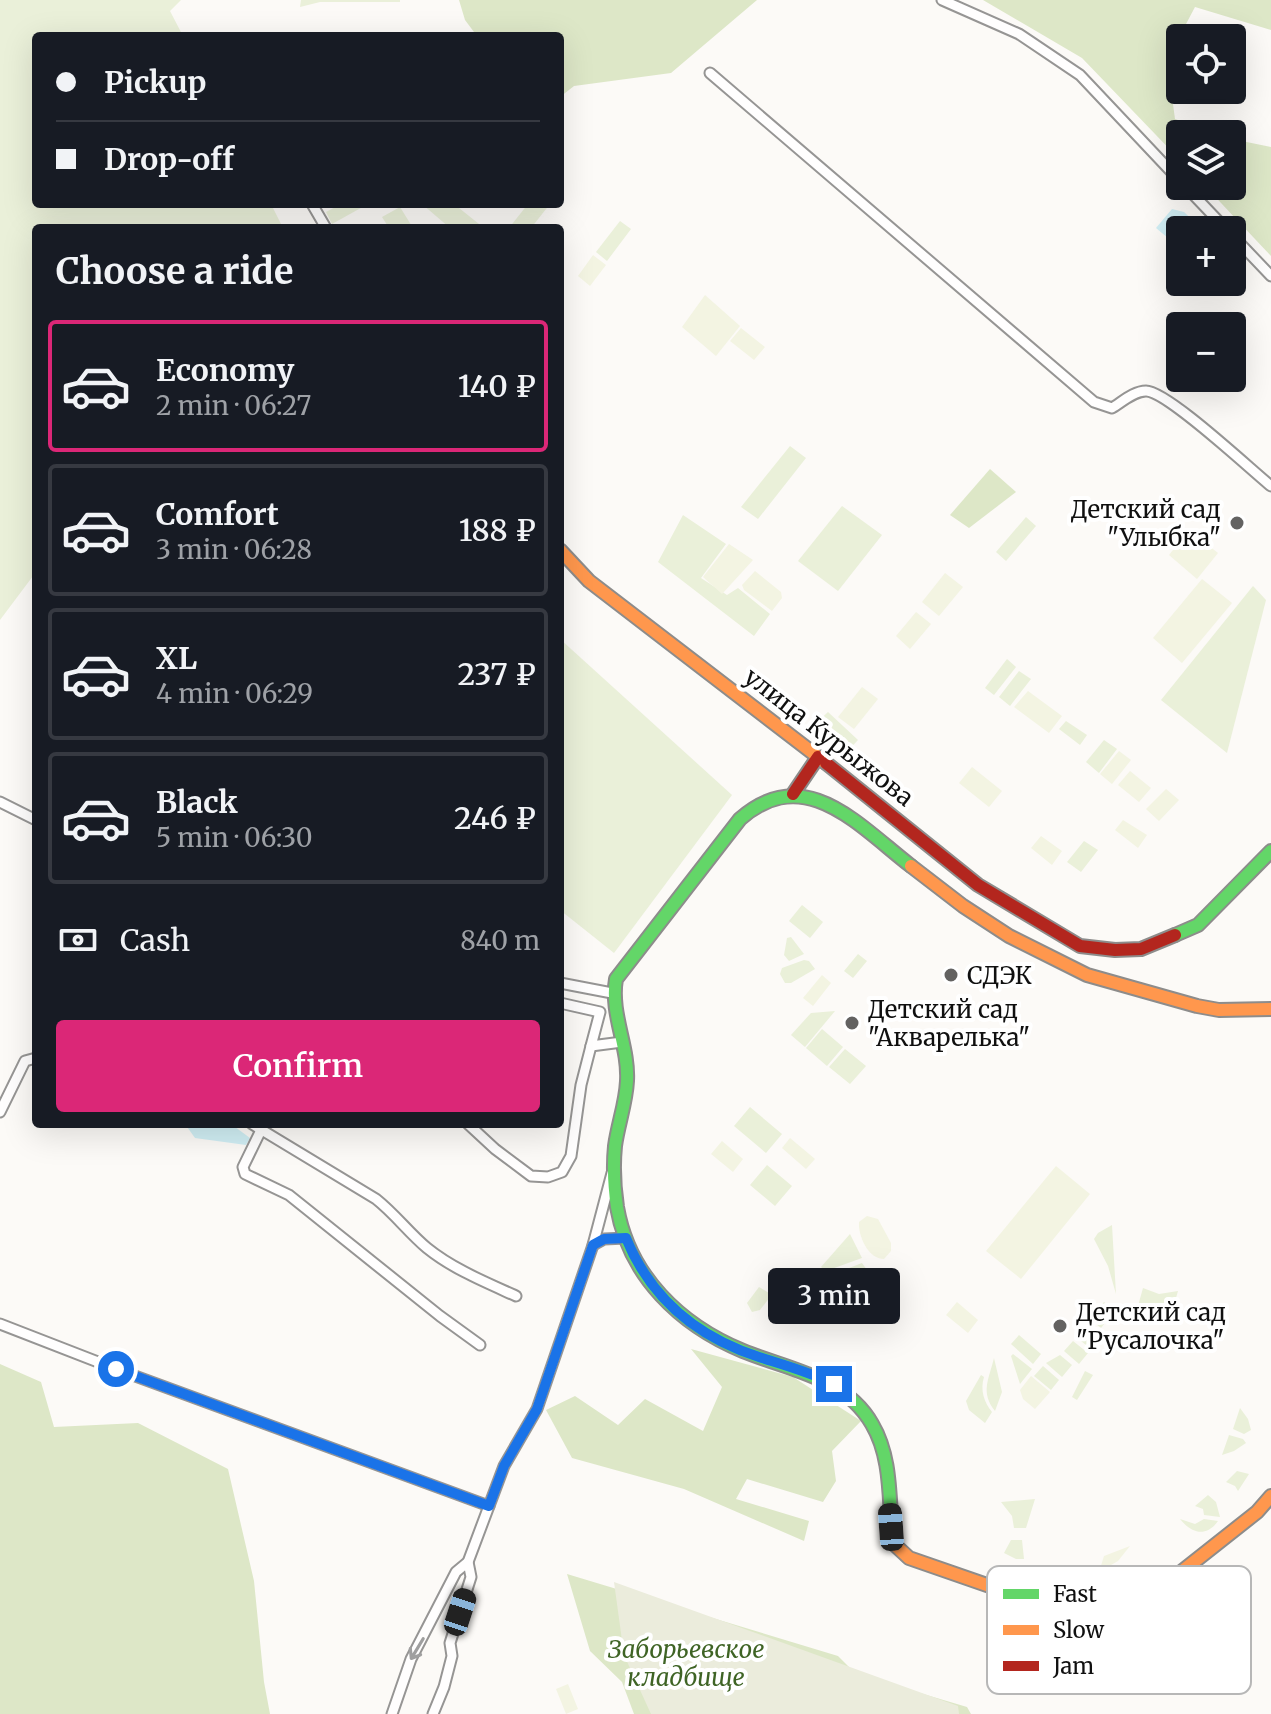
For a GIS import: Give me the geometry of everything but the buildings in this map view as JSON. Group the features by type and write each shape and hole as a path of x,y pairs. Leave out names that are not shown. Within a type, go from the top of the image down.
{"street":[{"path":"942,0 1019,34 1080,75 1166,166"},
{"path":"710,73 1094,402 1112,408 1139,391 1149,390 1186,415 1271,486"},
{"path":"1198,200 1214,216"},
{"path":"1246,250 1271,276"},
{"name":"улица Курыжова","path":"564,554 589,581 978,885 1080,946 1141,949 1198,925 1271,851"},
{"path":"793,794 818,757"},
{"path":"433,1714 444,1687 452,1656 450,1643 471,1577 468,1562 504,1466 537,1409 593,1245 613,1168 627,1081 627,1065 612,1005 616,979 740,819 763,800 776,795 793,794 824,802 839,810 963,906 1009,936 1087,975 1197,1006 1219,1010 1271,1009"},
{"path":"0,802 32,818"},
{"path":"564,984 612,993"},
{"path":"472,1128 531,1176 548,1177 562,1172 571,1156 581,1085 600,1012 564,1004"},
{"path":"591,1046 622,1042"},
{"path":"0,1112 25,1061 32,1059"},
{"path":"256,1128 243,1167 245,1174 289,1195 480,1345"},
{"path":"258,1128 376,1199 441,1258 468,1275 516,1296"},
{"path":"613,1168 626,1238 639,1267 668,1305 702,1333 734,1348 819,1377 834,1384 859,1406 871,1421 884,1455 895,1545 919,1563 987,1586"},
{"path":"593,1245 604,1239 626,1238"},
{"path":"0,1324 130,1375 489,1506"},
{"path":"1189,1566 1257,1512 1271,1496"},
{"path":"392,1714 411,1659 458,1568 468,1562"}],"green space":[{"path":"0,0 181,0 170,11 181,32 32,32 32,208 273,208 281,224 32,224 32,577 0,620"},
{"path":"301,0 400,2 320,2 300,7"},
{"path":"459,0 757,0 671,73 574,86 564,94 564,32 474,32 465,20"},
{"path":"983,0 1271,0 1271,30 1195,7 1186,24 1166,24 1166,104 1173,104 1175,119 1178,120 1166,120 1166,145 1082,58"},
{"path":"1246,142 1271,147 1271,256 1246,229 1246,216 1233,216 1218,200 1246,200"},
{"path":"334,208 361,208 332,224 326,212"},
{"path":"401,208 411,224 386,224 382,217"},
{"path":"427,208 459,208 479,224 445,224"},
{"path":"525,208 547,208 534,224 512,224"},
{"path":"620,221 631,229 607,261 596,252"},
{"path":"593,255 606,265 590,286 578,276"},
{"path":"705,295 740,326 716,356 682,327"},
{"path":"741,328 765,347 754,360 730,341"},
{"path":"790,446 806,458 758,519 741,507"},
{"path":"990,469 1016,492 969,528 950,515"},
{"path":"842,506 882,535 838,591 798,561"},
{"path":"683,515 726,544 701,578 727,595 738,588 770,614 754,636 658,562"},
{"path":"1026,517 1036,526 1006,561 996,552"},
{"path":"1189,530 1218,553 1197,579 1169,555"},
{"path":"729,544 753,560 722,594 703,577"},
{"path":"755,571 781,592 782,598 772,611 744,590 742,585"},
{"path":"945,573 963,587 939,616 922,602"},
{"path":"1202,579 1232,603 1182,663 1153,638"},
{"path":"1253,586 1266,600 1227,753 1161,700"},
{"path":"916,612 931,624 910,649 896,636"},
{"path":"564,643 732,795 614,953 564,913"},
{"path":"1007,659 1016,667 994,695 985,688"},
{"path":"1019,671 1031,679 1010,706 999,697"},
{"path":"862,687 878,699 854,729 838,717"},
{"path":"1028,691 1062,716 1049,733 1014,707"},
{"path":"828,712 858,740 844,755 813,726"},
{"path":"1066,721 1087,735 1080,745 1059,729"},
{"path":"1104,740 1117,749 1099,773 1086,762"},
{"path":"1119,751 1131,760 1112,784 1100,774"},
{"path":"972,767 1002,791 989,807 959,783"},
{"path":"1130,771 1151,788 1139,802 1118,785"},
{"path":"1166,789 1179,800 1159,821 1146,809"},
{"path":"1123,820 1147,835 1138,848 1115,830"},
{"path":"1041,836 1062,851 1052,865 1031,848"},
{"path":"1084,841 1098,850 1081,872 1067,862"},
{"path":"802,905 823,922 810,938 789,921"},
{"path":"791,937 804,954 789,961 784,955 787,938"},
{"path":"858,954 867,961 853,978 844,971"},
{"path":"804,960 815,969 791,983 785,983 780,974 782,968"},
{"path":"822,975 831,983 813,1006 803,998"},
{"path":"835,1011 805,1047 791,1035 811,1013"},
{"path":"822,1029 843,1047 827,1066 806,1048"},
{"path":"845,1049 866,1066 850,1084 829,1067"},
{"path":"750,1107 782,1134 766,1153 734,1126"},
{"path":"790,1138 815,1159 806,1169 782,1148"},
{"path":"722,1141 743,1159 733,1172 711,1154"},
{"path":"767,1165 792,1186 775,1206 750,1185"},
{"path":"1056,1166 1090,1194 1021,1279 986,1251"},
{"path":"867,1216 878,1219 891,1243 891,1251 884,1259 873,1255 862,1240 859,1222"},
{"path":"1112,1225 1116,1294 1108,1266 1094,1239"},
{"path":"850,1234 862,1258 826,1271 821,1267"},
{"path":"862,1263 872,1277 857,1296 831,1275"},
{"path":"759,1287 770,1297 760,1310 752,1312 747,1303"},
{"path":"1143,1288 1159,1294 1178,1291 1169,1322 1136,1313"},
{"path":"957,1302 978,1320 968,1333 946,1315"},
{"path":"1104,1302 1110,1307 1111,1315 1101,1328 1090,1319"},
{"path":"1085,1326 1101,1339 1091,1349 1076,1337"},
{"path":"1019,1335 1041,1354 1033,1364 1011,1344"},
{"path":"1073,1341 1088,1353 1079,1364 1064,1351"},
{"path":"691,1349 793,1377 861,1421 832,1451 836,1481 823,1502 747,1479 736,1499 809,1521 804,1541 684,1489 572,1458 546,1410 575,1396 618,1425 645,1399 703,1431 722,1387"},
{"path":"1013,1354 1032,1369 1020,1384 1011,1356"},
{"path":"1060,1355 1072,1365 1062,1377 1046,1363"},
{"path":"994,1358 1002,1392 995,1411 987,1391"},
{"path":"0,1364 41,1382 54,1427 138,1423 228,1469 254,1581 270,1714 0,1714"},
{"path":"1043,1366 1059,1380 1051,1390 1034,1376"},
{"path":"1085,1371 1093,1375 1077,1400 1072,1397"},
{"path":"981,1375 984,1377 984,1396 992,1412 985,1423 969,1410 966,1401"},
{"path":"1031,1376 1050,1392 1035,1409 1023,1399 1020,1390"},
{"path":"1240,1408 1251,1430 1244,1434 1233,1429"},
{"path":"1229,1435 1246,1443 1222,1455"},
{"path":"1237,1471 1249,1474 1238,1491 1226,1482"},
{"path":"1208,1495 1216,1502 1220,1517 1204,1515 1203,1509 1195,1506"},
{"path":"1035,1499 1026,1528 1014,1528 1012,1516 1001,1502"},
{"path":"1180,1519 1195,1524 1204,1519 1218,1521 1209,1530 1199,1532"},
{"path":"1011,1540 1022,1540 1024,1559 1004,1553"},
{"path":"1130,1546 1118,1561 1109,1566 1101,1566 1104,1556"},
{"name":"Заборьевское кладбище","path":"567,1574 838,1656 856,1674 967,1707 971,1714 634,1714 622,1682 590,1651"},
{"name":"Заборьевское кладбище","path":"614,1582 958,1706 959,1714 651,1714 624,1655"},
{"path":"568,1684 578,1709 566,1714 556,1689"}],"water":[{"path":"1172,209 1188,216 1166,216"},
{"path":"1166,216 1166,236 1156,228"},
{"path":"188,1128 236,1128 250,1138 246,1145 195,1138"}],"traffic: fast":[{"path":"892,1531 883,1449 861,1408 832,1385 743,1351 698,1327 661,1295 633,1255 623,1232 615,1184 615,1146 627,1081 615,992 616,979 740,819 764,803 787,797 809,798 830,806 851,818 911,866"},
{"path":"1175,935 1198,925 1271,851"}],"traffic: slow":[{"path":"564,554 589,581 826,763"},
{"path":"911,866 1009,936 1087,975 1197,1006 1219,1010 1271,1009"},
{"path":"1189,1566 1257,1512 1271,1496"},
{"path":"892,1531 895,1545 909,1558 987,1585"}],"traffic: jam":[{"path":"793,794 818,757"},
{"path":"826,763 978,885 1080,946 1141,949 1175,935"}],"place":[{"name":"Детский сад \"Улыбка\"","path":"1237,523"},
{"name":"СДЭК","path":"951,975"},
{"name":"Детский сад \"Акварелька\"","path":"852,1023"},
{"name":"Детский сад \"Русалочка\"","path":"1060,1326"}],"route":[{"path":"116,1369 489,1506 504,1466 537,1409 593,1245 604,1239 626,1238 653,1288 702,1333 734,1348 834,1384"}]}
